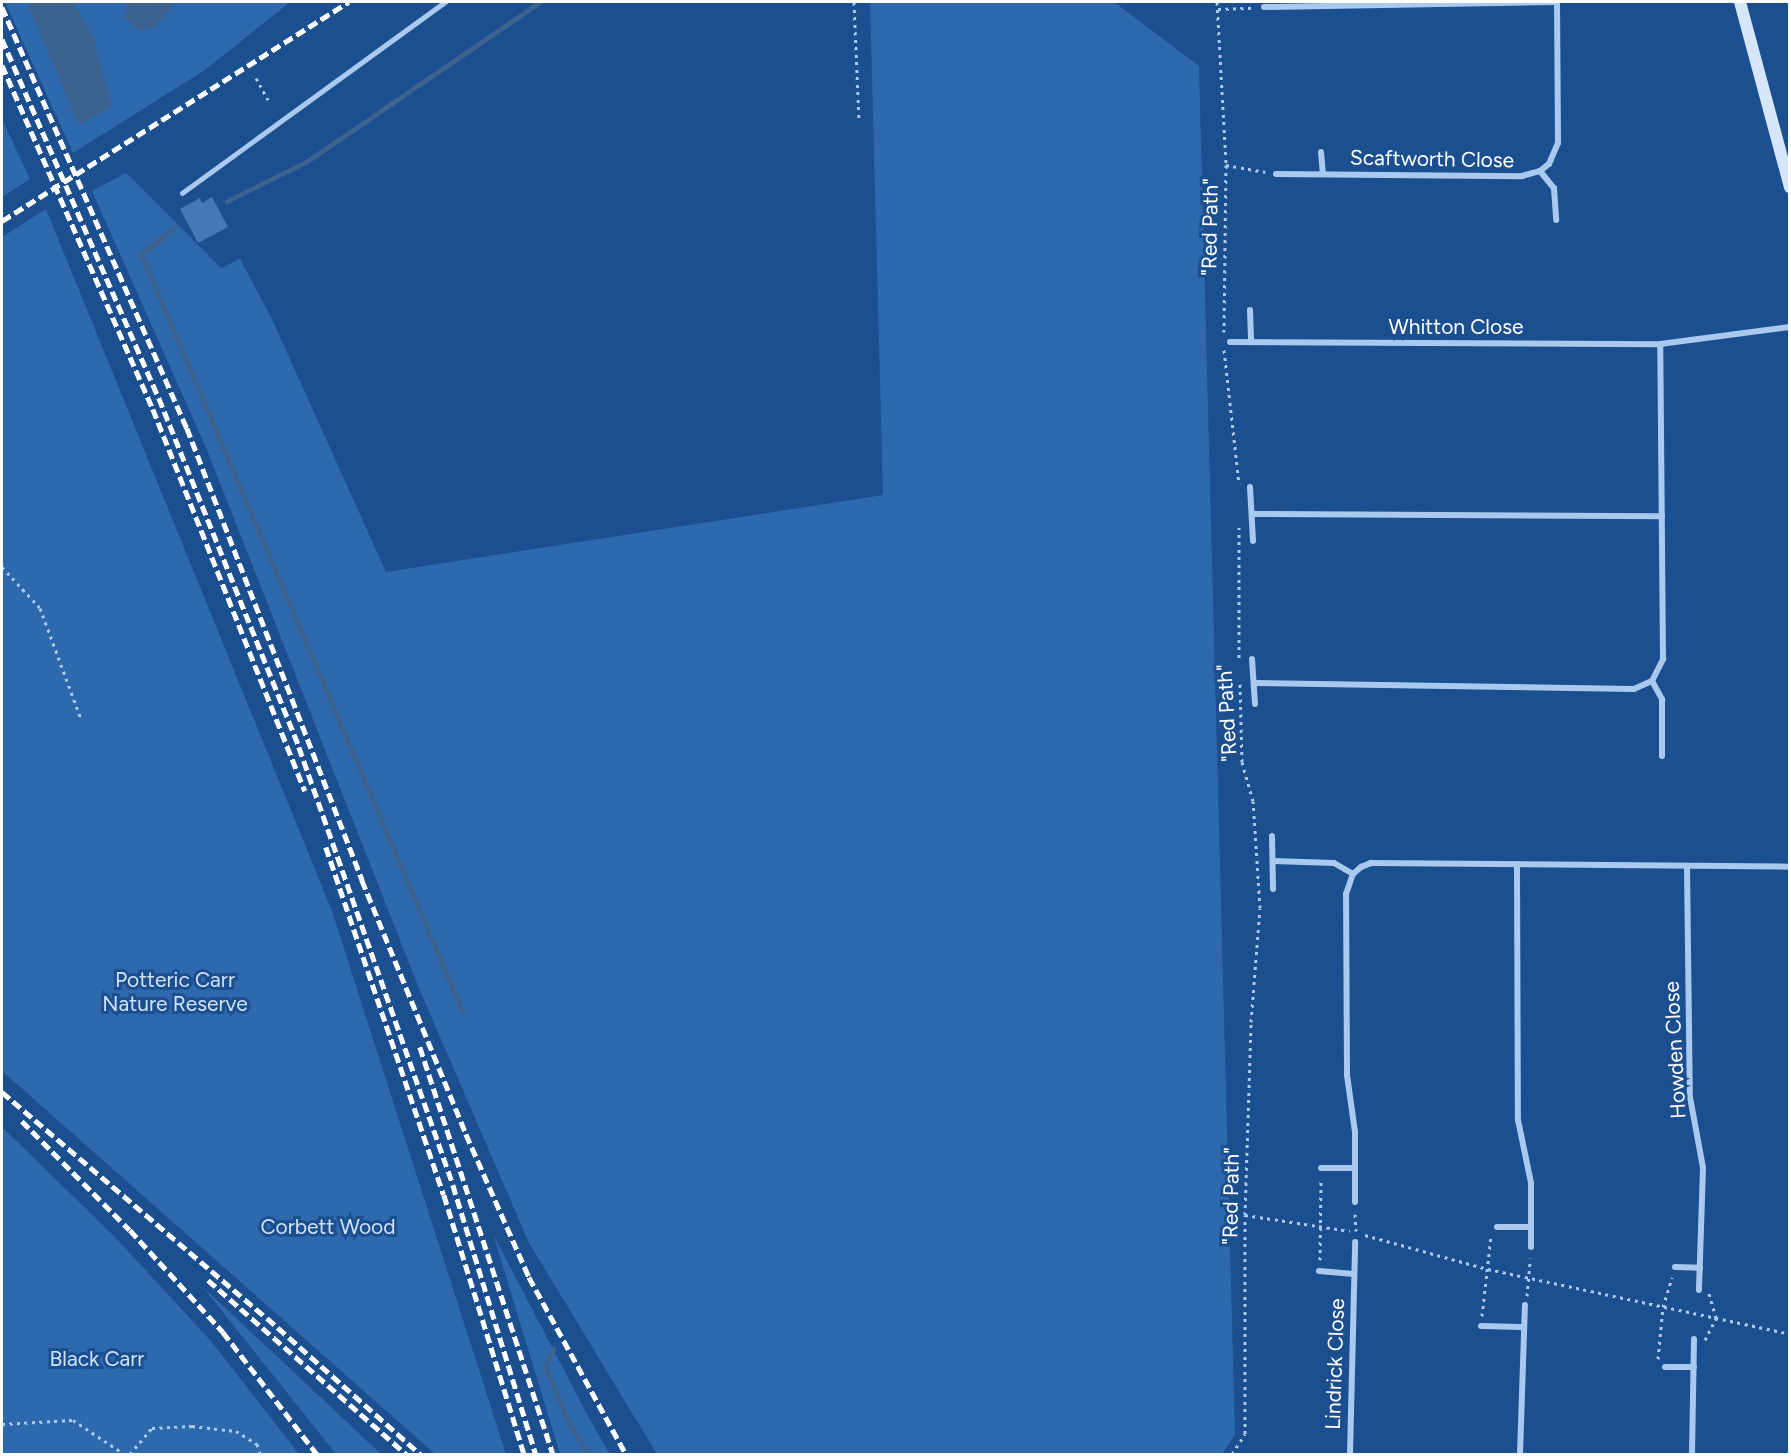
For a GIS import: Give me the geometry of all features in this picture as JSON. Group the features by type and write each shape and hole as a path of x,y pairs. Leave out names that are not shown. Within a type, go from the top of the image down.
{"street":[{"name":"Scaftworth Close","path":"1264,7 1557,2 1558,143 1549,164 1540,171 1522,177 1276,174"},
{"path":"1740,2 1790,187"},
{"name":"Scaftworth Close","path":"1321,152 1323,174"},
{"name":"Scaftworth Close","path":"1540,171 1554,188 1556,220"},
{"path":"1250,310 1251,342"},
{"name":"Whitton Close","path":"1230,342 1660,344 1790,327"},
{"path":"1254,683 1634,689 1652,681 1663,658 1660,344"},
{"path":"1250,487 1253,540"},
{"path":"1253,514 1662,516"},
{"path":"1252,659 1255,704"},
{"path":"1652,681 1662,699 1662,756"},
{"path":"1272,836 1273,889"},
{"path":"1273,861 1334,863 1353,874"},
{"path":"1355,1202 1355,1132 1347,1076 1346,894 1353,874 1371,863 1790,867"},
{"path":"1517,864 1518,1120 1530,1183 1531,1247"},
{"name":"Howden Close","path":"1687,866 1690,1097 1703,1168 1699,1290"},
{"path":"1321,1168 1354,1168"},
{"path":"1497,1227 1531,1227"},
{"name":"Lindrick Close","path":"1350,1455 1355,1242"},
{"path":"1675,1267 1700,1268"},
{"name":"Lindrick Close","path":"1319,1270 1354,1274"},
{"path":"1520,1455 1522,1327 1525,1305"},
{"path":"1481,1326 1522,1327"},
{"path":"1692,1455 1694,1339"},
{"path":"1665,1367 1694,1367"}],"lane":[{"path":"182,194 445,2"}],"path":[{"path":"854,2 859,120"},
{"name":"\"Red Path\"","path":"1217,2 1226,165 1224,353 1239,487"},
{"path":"1217,9 1264,7"},
{"path":"256,78 268,100"},
{"path":"1226,165 1276,174"},
{"name":"\"Red Path\"","path":"1239,519 1239,659"},
{"path":"2,567 40,608 81,719"},
{"name":"\"Red Path\"","path":"1232,1455 1245,1434 1245,1215 1251,1022 1260,908 1254,801 1242,762 1240,671"},
{"path":"1319,1270 1321,1168"},
{"path":"1355,1202 1357,1233 1355,1242"},
{"path":"1245,1215 1320,1224 1488,1269 1790,1334"},
{"path":"1481,1326 1492,1228 1497,1227"},
{"path":"1525,1305 1530,1278 1531,1247"},
{"path":"1665,1367 1658,1364 1663,1307 1675,1267"},
{"path":"1694,1339 1707,1340 1716,1318 1713,1294 1699,1290"},
{"path":"2,1424 74,1420 124,1455"},
{"path":"130,1455 152,1428 192,1426 236,1431 256,1444 260,1455"}],"green space":[{"path":"5,2 290,2 205,70 73,153"},
{"path":"870,2 1114,2 1199,66 1235,1435 1222,1454 657,1454 529,1243 418,986 207,450 92,191 126,173 221,268 240,259 271,317 386,572 883,495"},
{"path":"2,119 30,179 2,197"},
{"name":"Potteric Carr Nature Reserve","path":"46,209 332,911 506,1454 435,1454 2,1071 2,237"},
{"name":"Black Carr","path":"2,1127 114,1236 211,1341 299,1454 2,1454"},
{"path":"493,1234 589,1418 610,1454 560,1454"},
{"path":"202,1286 381,1454 336,1454"}],"shaded area":[{"path":"27,2 73,2 92,35 112,106 79,125"},
{"path":"126,2 176,2 155,28 137,30 125,18"}],"building":[{"path":"212,197 228,227 198,243 180,209 200,198 202,203"}],"waterway":[{"path":"227,201 306,162 540,2"},
{"path":"175,227 141,254 463,1013"},
{"path":"553,1348 545,1367 570,1425 588,1454"}],"railway":[{"path":"2,221 349,2"},
{"path":"2,7 187,428 362,880 466,1134 529,1277 626,1454"},
{"path":"2,39 159,398 299,747 453,1185 536,1454"},
{"path":"2,65 153,409 305,791"},
{"path":"326,847 444,1195 524,1454"},
{"path":"420,1047 553,1454"},
{"path":"2,1092 267,1318 420,1454"},
{"path":"22,1121 130,1230 223,1332 317,1454"},
{"path":"208,1280 406,1454"}],"park label":[{"name":"Corbett Wood","path":"328,1227"}]}
